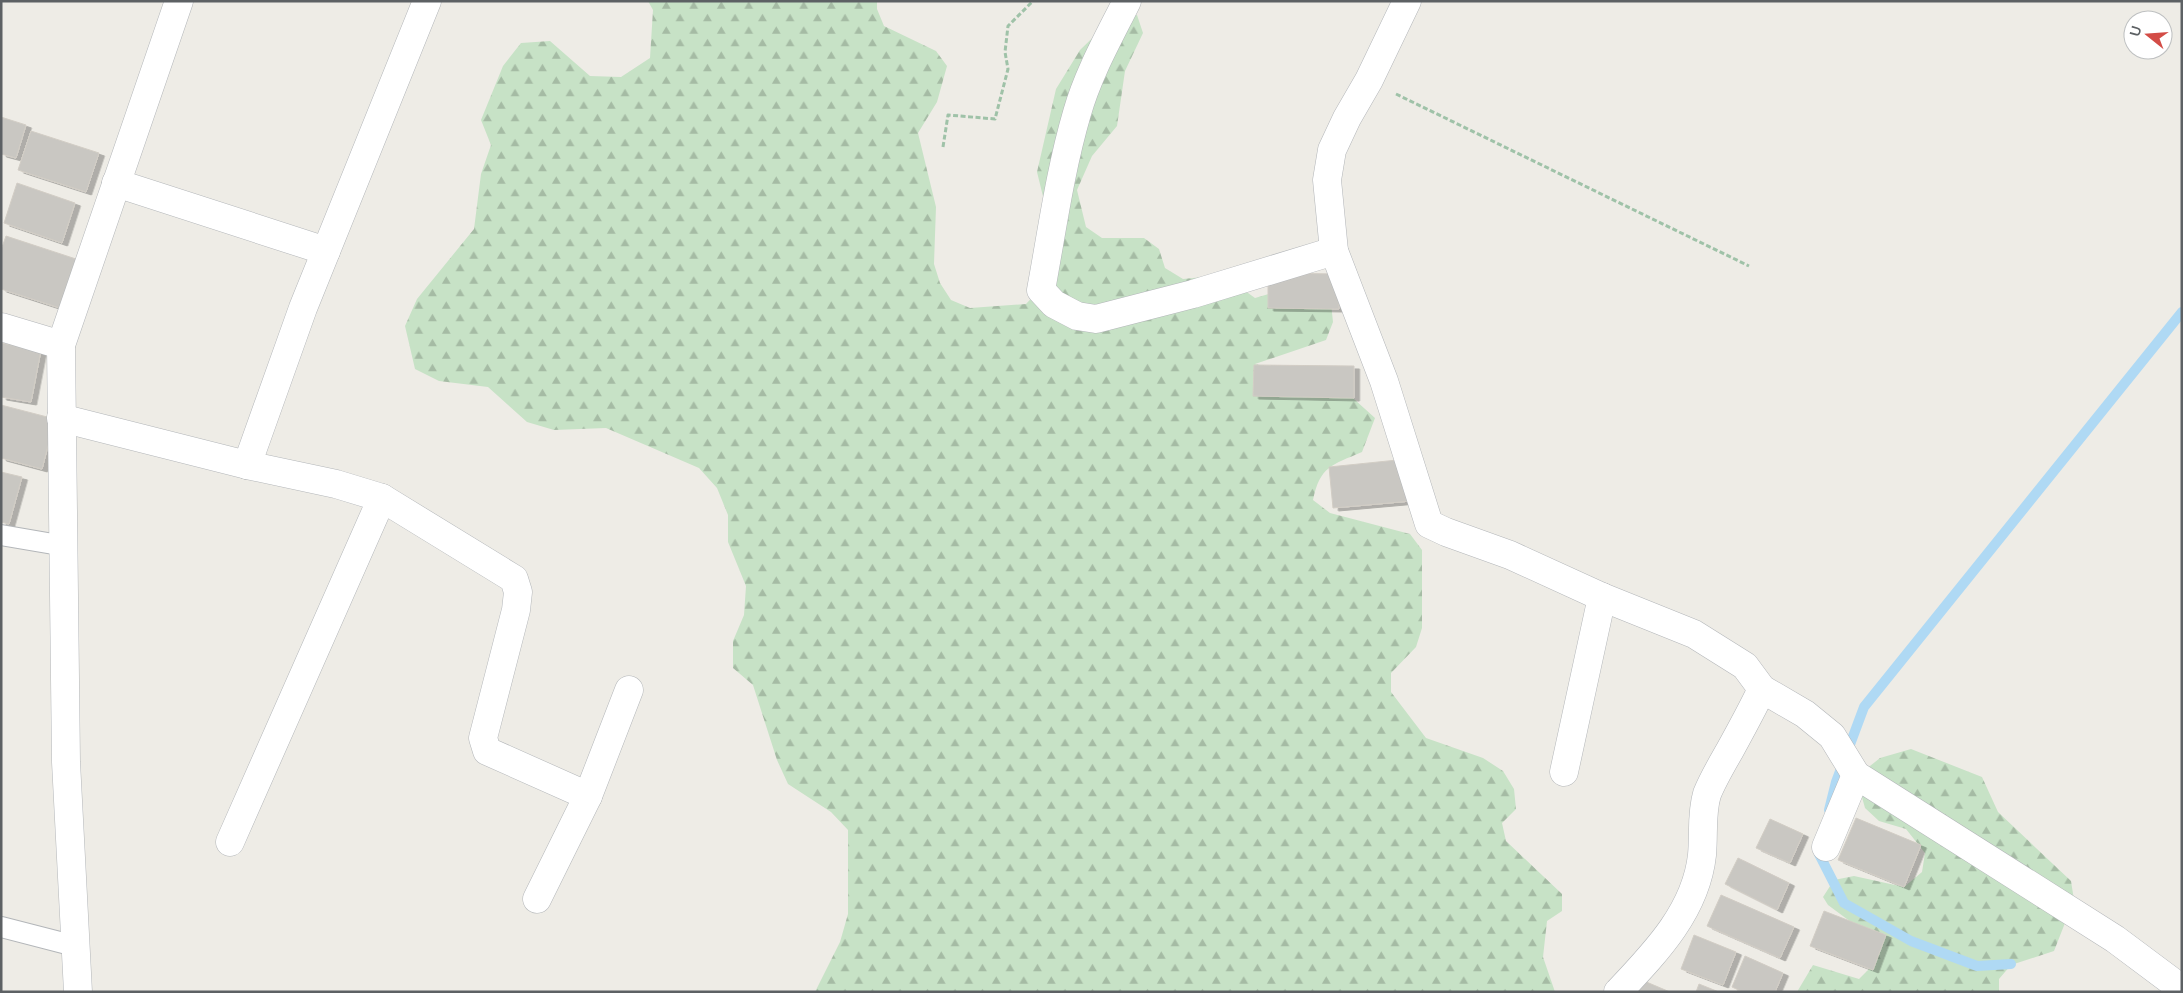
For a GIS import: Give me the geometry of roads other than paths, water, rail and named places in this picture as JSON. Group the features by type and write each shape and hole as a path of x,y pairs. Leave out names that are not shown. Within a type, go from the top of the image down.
{"street":[{"path":"78,992 66,762 65,546 61,344 179,1"},
{"path":"247,464 303,308 427,1"},
{"path":"1127,1 1098,61 1077,111 1062,169 1041,290 1054,304 1077,316 1096,319 1193,294 1334,251"},
{"path":"1407,1 1369,80 1347,118 1332,150 1327,180 1334,251 1384,381 1429,524 1446,532 1510,554 1602,598 1694,634 1745,666 1762,689 1805,714 1832,736 1854,772 2115,939 2182,989"},
{"path":"116,184 326,251"},
{"path":"1,327 61,344"},
{"path":"61,418 336,484 382,498 514,579 518,592 516,610 483,738 487,751 588,796"},
{"path":"230,842 382,498"},
{"path":"1564,772 1602,598"},
{"path":"1618,992 1655,952 1687,905 1697,880 1702,855 1702,821 1707,794 1762,689"},
{"path":"537,899 588,796 629,690"},
{"path":"1826,847 1854,772"}],"lane":[{"path":"1,535 65,546"},
{"path":"1,927 75,946"}],"waterway":[{"path":"1829,810 1836,782 1864,707 2182,312"},
{"path":"1820,849 1819,854 1844,903 1911,941 1977,966 2011,964"}]}
